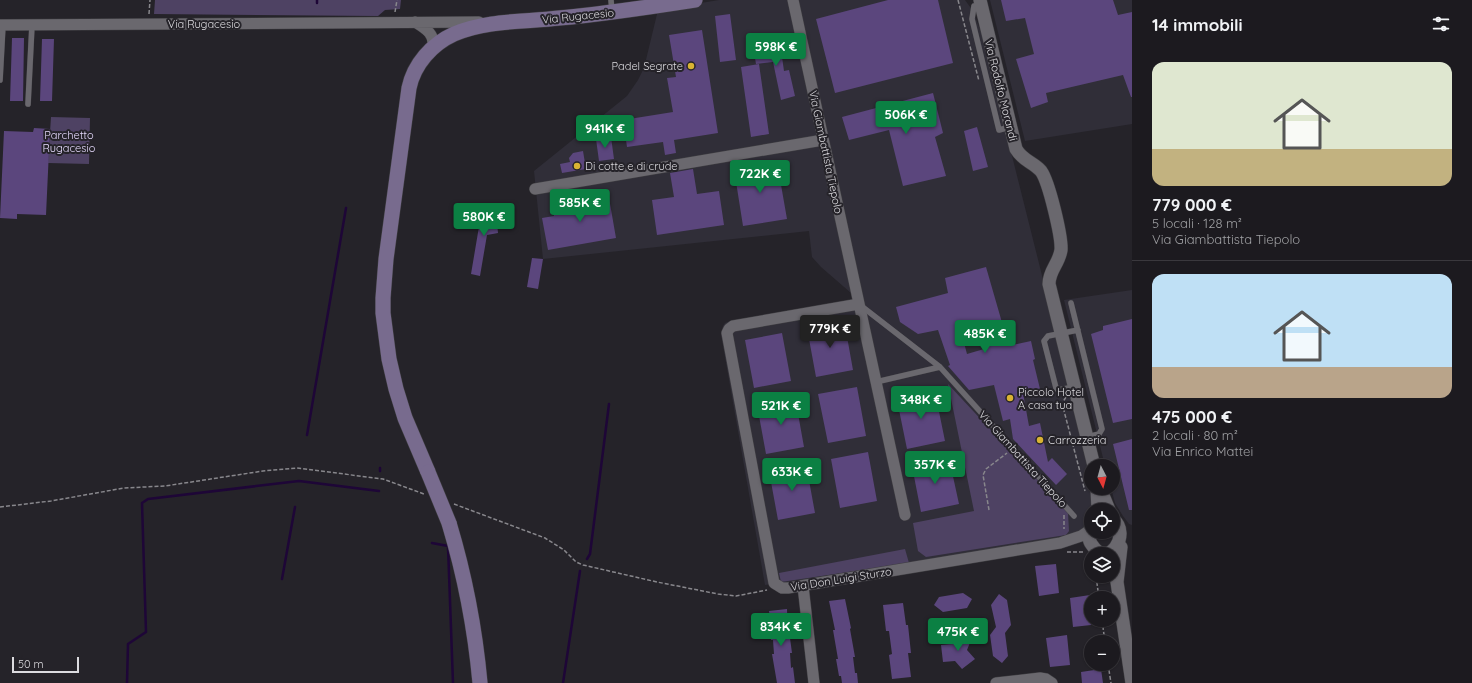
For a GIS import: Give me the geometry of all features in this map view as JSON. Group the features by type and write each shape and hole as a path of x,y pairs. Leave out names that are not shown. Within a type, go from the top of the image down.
{"main road":[{"name":"Via Rugacesio","path":"480,683 476,637 469,599 449,523 405,418 396,389 386,344 383,298 386,259 411,78 433,44 466,30 497,24 533,21 612,6 695,0"}],"street":[{"name":"Via Giambattista Tiepolo","path":"793,0 905,515"},
{"name":"Via Rodolfo Morandi","path":"975,2 986,31 1005,129 1023,159 1038,168 1044,176 1048,186 1061,244 1059,258 1050,273 1049,284 1061,333"},
{"name":"Via Rugacesio","path":"1,25 533,21"},
{"path":"411,22 429,31 433,44"},
{"path":"536,189 823,140"},
{"name":"Via Don Luigi Sturzo","path":"859,304 733,326 729,328 727,333 768,555 773,580 777,586 782,588 803,586 1060,543 1084,534"},
{"path":"1061,333 1070,388 1092,459"},
{"path":"1120,527 1125,536 1125,543 1120,560"},
{"path":"1089,539 1096,547"},
{"name":"Via Don Luigi Sturzo","path":"1060,543 1087,544 1093,547"},
{"path":"1116,583 1132,683"},
{"path":"803,586 814,683"},
{"path":"996,683 1040,678 1046,679 1052,683"}],"lane":[{"name":"Via Rodolfo Morandi","path":"975,2 972,19 1000,108"},
{"path":"0,80 1,25"},
{"path":"28,104 32,25"},
{"path":"1071,303 1102,429 1099,434 1086,437"},
{"name":"Via Giambattista Tiepolo","path":"859,304 940,367 1074,516"},
{"path":"1070,388 1058,390 1056,388 1044,341 1048,336 1078,330"},
{"path":"876,382 940,367"}],"path":[{"path":"148,24 150,0"},
{"path":"394,22 397,0"},
{"path":"958,0 979,81"},
{"path":"1070,388 1063,406 1084,463"},
{"path":"989,510 983,475 986,469 1013,448"},
{"path":"0,507 124,488 165,486 263,471 297,468 383,479"},
{"path":"522,528 545,538 564,550 576,562 583,565 647,580 727,596 736,596 782,588"},
{"path":"1109,671 1111,683"}],"shaded area":[{"path":"719,0 965,0 973,11 981,32 1088,459 1084,459 1084,495 1095,495 1095,503 1084,503 1084,531 1080,535 802,583 779,583 765,585 721,334 725,323 730,321 852,300 851,293 821,267 812,257 809,231 543,259 534,171 627,96 644,68 658,10"},
{"path":"990,0 1132,0 1132,124 1025,141"},
{"path":"1132,290 1132,525 1129,524 1120,511 1120,503 1115,503 1113,495 1120,495 1120,459 1103,459 1064,300"}],"green space":[{"path":"155,0 401,0 400,9 385,10 378,16 154,14"},
{"name":"Parchetto Rugacesio","path":"51,117 90,118 89,164 48,163"},
{"path":"948,384 1068,513 1069,531 1066,535 926,557 918,551 913,523 974,511"},
{"path":"905,549 909,563 781,582 779,573"}],"building":[{"path":"888,0 938,0 953,63 835,93 816,19"},
{"path":"1001,0 1113,0 1118,15 1132,12 1132,97 1123,75 1046,93 1048,102 1031,108 1016,59 1034,54 1025,18 1006,21"},
{"path":"730,14 736,60 720,62 715,16"},
{"path":"702,30 718,133 674,140 676,153 665,155 663,142 627,147 623,120 673,112 667,78 676,77 669,35"},
{"path":"12,38 24,38 23,101 10,101"},
{"path":"42,39 54,39 52,101 40,101"},
{"path":"780,43 784,71 789,70 795,96 781,100 773,62 756,64 753,46"},
{"path":"759,64 769,134 751,137 741,67"},
{"path":"933,93 943,133 935,137 946,176 903,186 889,130 849,140 842,117"},
{"path":"977,127 988,167 973,171 964,131"},
{"path":"34,128 50,129 46,215 17,214 17,219 0,218 4,131 33,132"},
{"path":"611,137 614,159 599,161 596,139"},
{"path":"583,151 586,169 562,173 560,164 570,162 569,158 573,153"},
{"path":"777,162 787,219 743,226 734,169"},
{"path":"693,169 697,194 719,191 724,225 657,235 652,200 674,197 670,173"},
{"path":"601,194 602,199 609,198 616,238 548,250 542,218 554,216 553,210 562,209 560,201"},
{"path":"483,203 490,205 489,211 496,212 498,233 487,235 480,276 471,274"},
{"path":"532,258 543,259 538,289 527,287"},
{"path":"986,267 1003,326 1007,325 1012,345 1031,341 1035,359 1033,360 1040,389 1023,393 1029,426 1040,423 1048,462 1052,458 1067,474 1056,485 1013,439 1010,419 1003,421 994,385 969,390 948,366 950,365 938,330 918,334 900,322 896,307 948,293 945,278","holes":["976,320 984,349 967,354 959,324"]},
{"path":"1132,319 1132,419 1113,423 1091,334 1103,330 1103,326"},
{"path":"844,320 853,370 816,377 807,328"},
{"path":"782,333 791,381 754,388 745,340"},
{"path":"857,387 866,436 828,443 818,394"},
{"path":"935,392 945,441 907,449 897,400"},
{"path":"795,397 804,447 766,454 757,405"},
{"path":"1132,439 1132,510 1129,510 1120,473 1120,459 1117,459 1113,444"},
{"path":"868,452 877,501 840,508 831,459"},
{"path":"949,458 959,504 921,512 912,466"},
{"path":"806,464 815,513 778,520 769,471"},
{"path":"1056,564 1059,593 1039,596 1035,566"},
{"path":"963,593 972,599 967,608 943,612 934,605 939,597"},
{"path":"999,594 1007,600 1011,625 1005,633 1008,656 1002,663 993,656 990,635 996,627 991,605"},
{"path":"1084,596 1084,626 1073,627 1070,598"},
{"path":"845,599 851,628 855,657 853,657 855,673 857,673 858,683 842,683 841,676 839,676 836,659 838,659 833,630 835,630 829,601"},
{"path":"903,603 906,625 908,625 911,653 908,653 911,677 892,679 889,655 892,654 889,631 886,631 883,605"},
{"path":"787,609 788,638 790,638 792,653 790,653 791,668 793,667 795,683 777,683 772,654 774,654 773,640 771,640 769,625 771,625 769,611"},
{"path":"958,634 971,640 967,650 975,659 962,669 955,661 943,662 941,645 953,644"},
{"path":"1067,635 1070,665 1050,667 1046,638"},
{"path":"1101,671 1103,683 1082,683 1081,672"}],"waterway":[{"path":"307,435 346,208"},
{"path":"587,559 590,554 609,404"},
{"path":"127,683 128,644 146,632 142,503 148,499 299,481 379,491"},
{"path":"282,579 295,507"},
{"path":"432,543 448,546 453,683"},
{"path":"563,683 580,571"}],"place":[{"name":"Padel Segrate","path":"691,66"},
{"name":"Di cotte e di crude","path":"577,166"},
{"name":"Piccolo Hotel A casa tua","path":"1010,398"},
{"name":"Carrozzeria","path":"1040,440"}]}
